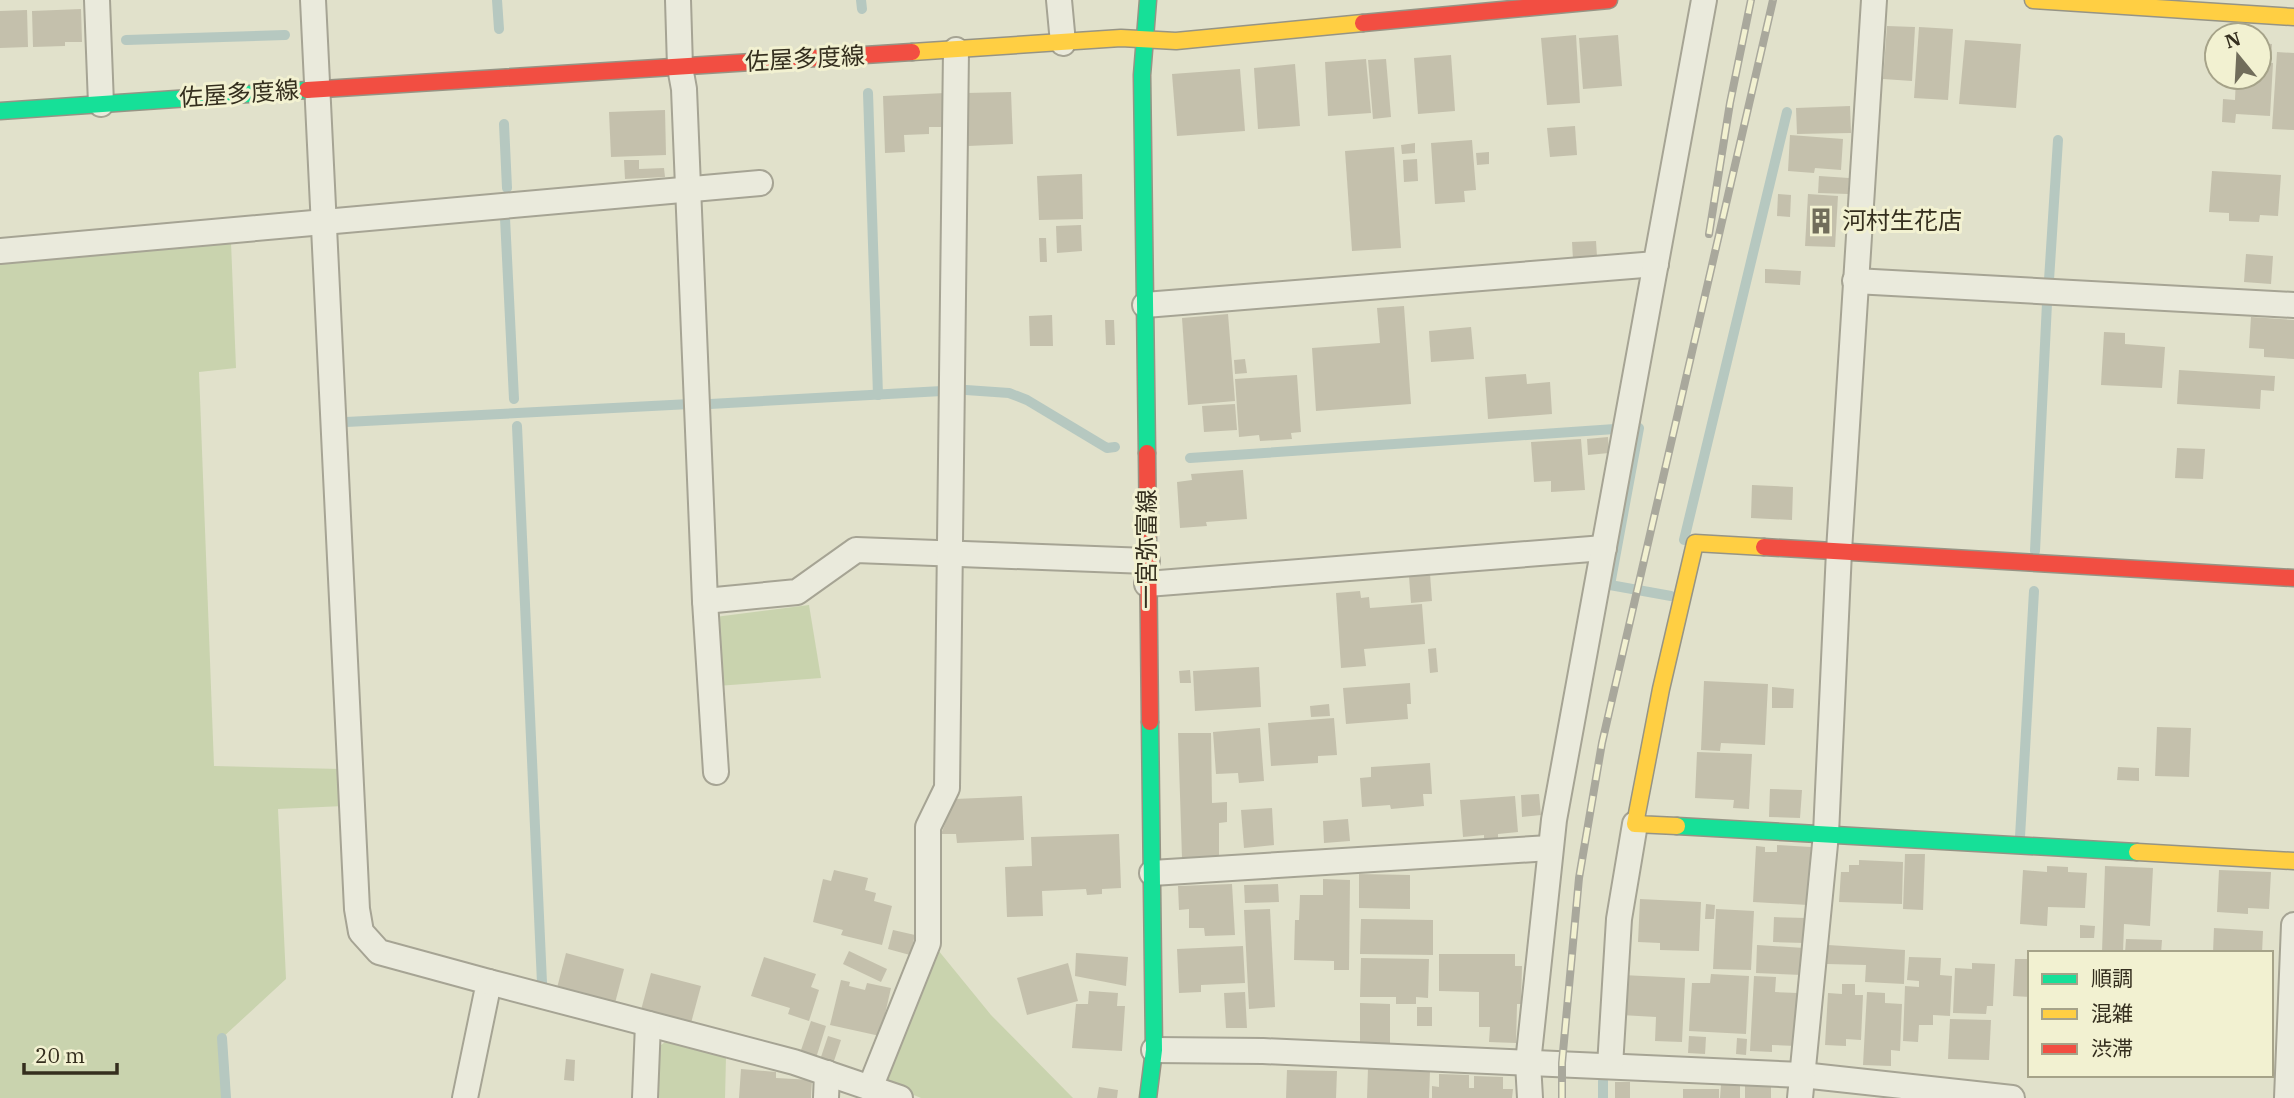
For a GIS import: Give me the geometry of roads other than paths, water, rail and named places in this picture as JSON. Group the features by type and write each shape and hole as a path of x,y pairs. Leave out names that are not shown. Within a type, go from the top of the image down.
{"main road":[{"name":"一宮弥富線","path":"1148,0 1142,75 1154,1050 1148,1098"},
{"name":"佐屋多度線","path":"0,111 1121,38 1176,41 1609,0"},
{"path":"2033,0 2294,17"},
{"path":"2294,578 1695,542 1661,689 1635,824 2294,861"}],"street":[{"path":"97,0 101,104"},
{"path":"313,0 354,853 361,932 379,952 794,1062 900,1098"},
{"path":"678,0 705,601 716,772"},
{"path":"1059,0 1063,43"},
{"path":"1530,1098 1528,1063 1550,848 1704,0"},
{"path":"1801,1086 1826,834 1839,551 1874,0"},
{"path":"870,1088 929,943 928,827 947,788 957,50"},
{"path":"0,251 760,183"},
{"path":"1145,305 1656,264"},
{"path":"1855,281 2294,305"},
{"path":"705,601 797,592 856,550 950,553 1147,573 1604,548"},
{"path":"1610,1066 1619,919 1635,824"},
{"path":"1152,873 1550,848"},
{"path":"2287,1098 2294,925"},
{"path":"465,1098 489,982"},
{"path":"645,1098 648,1024"},
{"path":"1154,1050 1263,1051 1610,1066 1801,1086 2012,1098"},
{"path":"826,1098 827,1073"}],"waterway":[{"path":"497,0 499,29"},
{"path":"861,0 862,9"},
{"path":"126,40 285,35"},
{"path":"868,93 878,395"},
{"path":"1684,540 1787,112"},
{"path":"504,124 507,188"},
{"path":"2049,280 2058,140"},
{"path":"505,218 514,399"},
{"path":"2035,551 2047,303"},
{"path":"966,390 1009,393 1027,400 1107,448 1115,447"},
{"path":"710,404 942,391"},
{"path":"346,422 690,404"},
{"path":"517,426 542,983"},
{"path":"1639,428 1610,585 1671,596"},
{"path":"1190,458 1615,429"},
{"path":"2020,837 2034,591"},
{"path":"222,1038 226,1098"},
{"path":"1603,1081 1603,1098"}],"railway":[{"path":"1709,234 1730,103 1751,0"},
{"path":"1562,1098 1562,1063 1579,878 1602,743 1773,0"}],"place":[{"name":"河村生花店","path":"1821,221"}]}
